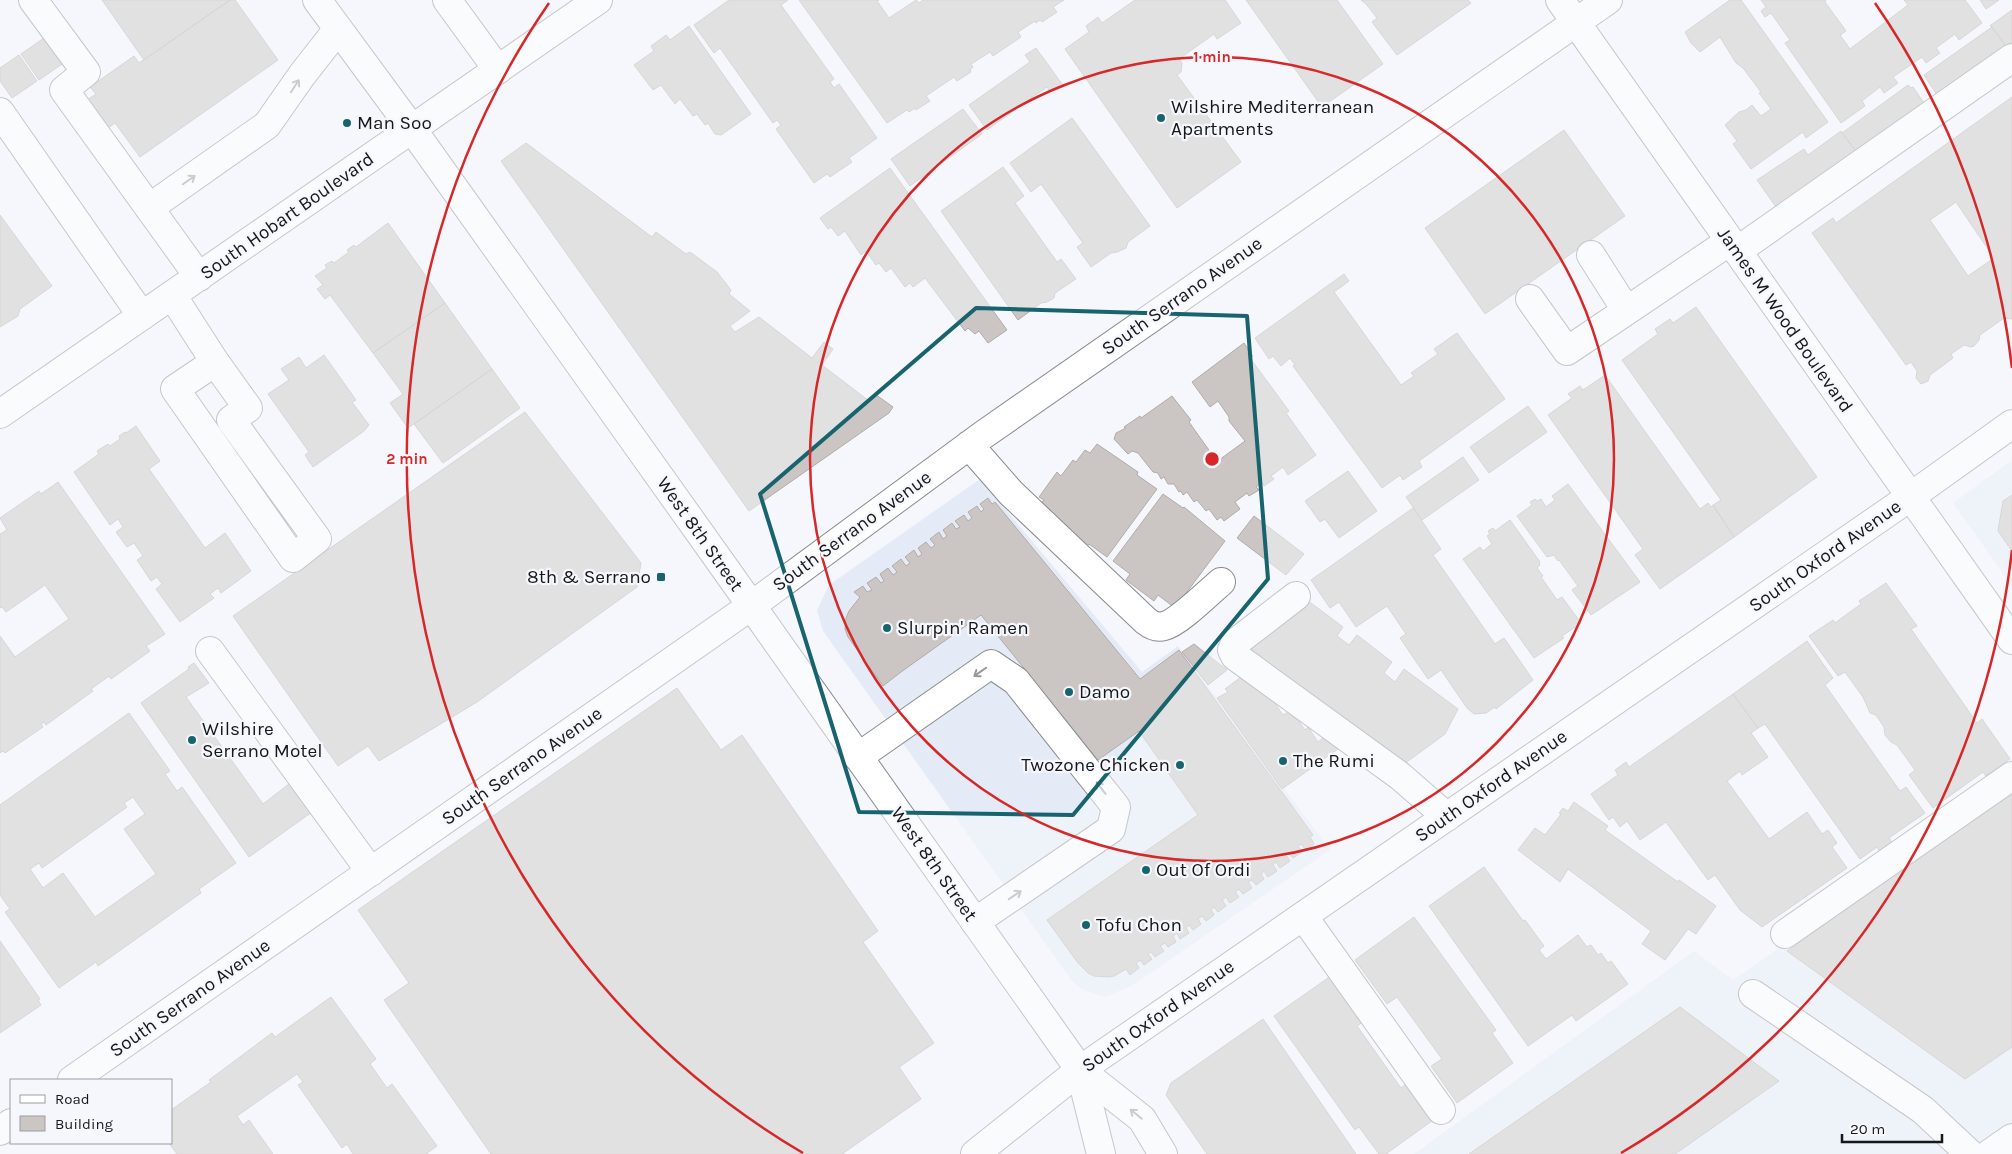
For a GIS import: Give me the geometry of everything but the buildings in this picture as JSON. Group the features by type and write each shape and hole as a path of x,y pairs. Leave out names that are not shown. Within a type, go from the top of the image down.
{"street":[{"path":"33,0 86,72 64,90 199,277"},
{"name":"West 8th Street","path":"316,0 412,129 1080,1070 1142,1119 1163,1154"},
{"path":"447,0 498,70"},
{"name":"South Hobart Boulevard","path":"0,414 598,0"},
{"name":"James M Wood Boulevard","path":"1560,0 2012,640"},
{"name":"South Serrano Avenue","path":"73,1079 751,606 969,445 1608,0"},
{"path":"149,208 266,126 338,29"},
{"path":"1530,299 1567,351 1626,310 1733,246 2012,58"},
{"path":"0,112 142,316"},
{"path":"1591,255 1626,310"},
{"path":"172,295 215,362 248,408 231,420 317,539 293,558 175,389 215,362"},
{"name":"South Oxford Avenue","path":"975,1154 994,1141 1080,1070 1910,497 2012,424"},
{"path":"969,445 1011,493 1146,621 1154,626 1164,626 1174,622 1221,582"},
{"path":"1296,596 1235,643 1232,650 1235,656 1400,776 1447,817"},
{"path":"210,651 370,872"},
{"path":"858,757 991,664 1016,681 1116,807 1111,829 975,922"},
{"path":"1785,934 2012,776"},
{"path":"1303,916 1441,1110"},
{"path":"1753,994 1923,1110 1970,1154"},
{"name":"West 8th Street","path":"1080,1070 1101,1154"},
{"path":"1989,1154 2012,1138"}],"highlighted area":[{"path":"976,308 1247,316 1268,579 1073,815 859,812 760,494"}],"shaded area":[{"path":"2012,460 2012,586 1953,503"},
{"path":"980,479 1142,672 1178,646 1330,850 1133,985 1105,997 1083,990 1072,981 823,631 817,610 829,585"},
{"path":"2012,787 2012,1154 1414,1154 1694,951 1733,980"}],"place":[{"name":"Wilshire Mediterranean Apartments","path":"1161,118"},
{"name":"Man Soo","path":"347,123"},
{"name":"8th & Serrano","path":"661,577"},
{"name":"Slurpin' Ramen","path":"887,628"},
{"name":"Damo","path":"1069,692"},
{"name":"Wilshire Serrano Motel","path":"192,740"},
{"name":"The Rumi","path":"1283,761"},
{"name":"Twozone Chicken","path":"1180,765"},
{"name":"Out Of Ordi","path":"1146,870"},
{"name":"Tofu Chon","path":"1086,925"}]}
